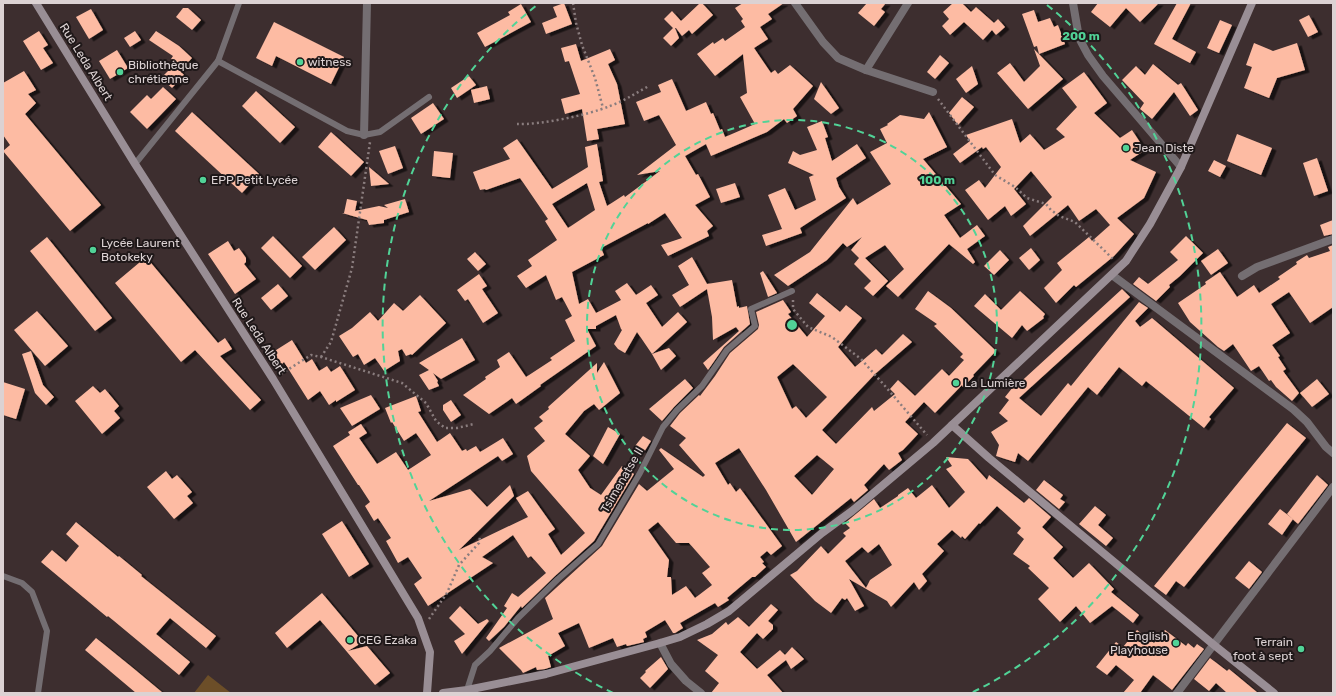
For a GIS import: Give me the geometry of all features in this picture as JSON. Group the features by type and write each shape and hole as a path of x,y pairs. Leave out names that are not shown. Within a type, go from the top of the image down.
{"street":[{"name":"Rue Leda Albert","path":"36,3 135,164 273,379 414,611 430,652 427,693"},
{"path":"366,3 368,134"},
{"path":"794,3 823,42 838,58 866,70 933,92"},
{"path":"866,70 908,3"},
{"path":"1073,3 1079,38 1088,56 1103,76 1181,168"},
{"path":"443,693 467,690 546,674 660,643 707,624 729,611 933,443 1121,267 1150,224 1181,168 1252,3"},
{"path":"1242,276 1257,267 1333,239"},
{"path":"1112,275 1294,409 1307,422 1326,447 1333,453"},
{"path":"952,425 989,458 1274,693"},
{"path":"1177,693 1333,487"},
{"path":"660,643 671,664 686,681 701,693"}],"lane":[{"path":"135,164 218,61 239,3"},
{"path":"218,61 347,131 368,134 380,132 429,97"},
{"name":"Tsimenatse II","path":"467,690 475,665 490,651 518,618 558,579 598,544 640,473 663,427 677,410 702,386 728,350 755,326 751,309 792,291"},
{"path":"3,576 22,583 32,592 47,631 38,693"}],"path":[{"path":"573,3 576,23 582,45 595,78 603,108"},
{"path":"517,124 528,125 578,115 610,106 649,86"},
{"path":"933,92 995,175 1015,187 1027,198 1046,204 1059,216 1075,222 1121,267"},
{"path":"321,357 331,342 352,268 368,134"},
{"path":"792,291 793,309 808,327 832,337 861,359 933,443"},
{"path":"273,379 311,355 321,357 402,383 426,403 436,421 444,428 457,428 474,424"},
{"path":"422,629 447,593 459,565 479,543 480,537"}],"shaded area":[{"path":"208,675 231,693 194,693"}],"building":[{"path":"564,3 572,24 546,34 542,23 557,17 553,7"},
{"path":"700,3 702,3 713,15 692,34 689,30 682,36 675,28 679,38 671,46 663,38 673,28 664,19 672,11 681,21"},
{"path":"743,3 784,3 768,14 772,19 760,27 768,39 754,48 771,73 775,70 778,74 790,65 813,86 793,109 797,116 787,123 784,119 767,132 711,156 706,144 685,156 696,175 698,174 710,197 695,205 713,226 707,231 709,236 668,256 661,245 682,238 665,213 648,224 601,248 604,255 572,272 579,304 588,299 596,313 621,300 615,291 627,283 636,295 651,285 658,295 646,303 662,327 678,312 687,322 652,354 637,332 625,353 618,349 614,344 622,330 616,315 596,326 596,329 587,329 596,346 540,385 541,386 516,404 512,398 489,414 463,395 500,367 497,360 509,352 526,377 552,360 550,358 575,341 565,320 572,316 562,297 556,300 546,275 526,288 517,276 532,266 528,260 557,240 545,221 548,219 520,178 486,190 480,190 473,172 510,159 503,148 517,139 552,189 588,167 585,147 597,144 603,181 599,182 607,206 624,195 625,197 660,171 637,175 676,145 659,115 644,121 636,102 661,92 658,85 672,79 686,111 706,102 711,114 713,113 720,130 722,129 725,137 755,124 740,97 747,93 743,54 715,76 697,54 713,42 714,44 723,38 725,41 745,27 741,21 743,19 735,8","holes":["587,183 595,210 568,228 552,204"]},
{"path":"867,3 886,3 881,9 885,12 874,26 858,13"},
{"path":"953,3 962,3 971,12 976,7 994,23 998,19 1005,27 996,35 992,30 983,40 964,22 950,35 942,26 949,19 943,12"},
{"path":"1098,3 1159,3 1140,22 1126,8 1110,27 1091,12"},
{"path":"1177,3 1191,3 1172,39 1196,52 1190,63 1154,44"},
{"path":"521,4 531,22 485,47 477,33 510,15 508,12"},
{"path":"183,8 188,8 201,20 192,30 176,17"},
{"path":"91,9 103,30 89,39 76,17"},
{"path":"1034,10 1038,22 1050,18 1054,27 1058,25 1065,44 1039,54 1037,46 1034,47 1022,14"},
{"path":"1309,15 1318,32 1308,37 1299,20"},
{"path":"1220,20 1232,25 1219,53 1207,48"},
{"path":"274,22 344,57 331,84 276,56 272,66 256,58"},
{"path":"39,31 48,45 43,48 53,63 41,70 23,41"},
{"path":"135,31 141,40 130,47 124,38"},
{"path":"156,31 179,46 192,58 182,69 171,59 173,56 149,40"},
{"path":"1254,43 1273,51 1297,43 1305,70 1277,78 1269,98 1244,88 1252,67 1246,65"},
{"path":"576,44 581,61 610,49 615,60 608,64 617,84 625,124 597,129 599,139 587,141 582,109 565,114 561,99 580,94 569,61 565,62 561,48"},
{"path":"1034,49 1063,79 1028,109 997,73 1010,63 1024,82 1040,66"},
{"path":"117,50 128,68 110,79 99,61"},
{"path":"940,55 949,63 935,79 927,72"},
{"path":"1153,64 1178,85 1181,83 1198,110 1190,116 1174,92 1152,119 1140,109 1144,103 1122,80 1136,66 1145,75"},
{"path":"174,65 184,75 172,88 161,78"},
{"path":"972,66 978,84 966,93 956,79"},
{"path":"24,71 36,90 28,94 36,103 25,114 101,205 70,231 3,151 10,145 3,135 3,83"},
{"path":"1084,72 1107,103 1094,113 1120,138 1132,130 1145,150 1130,160 1156,172 1144,198 1117,218 1134,234 1114,256 1076,287 1074,285 1056,303 1044,288 1062,270 1057,263 1089,237 1092,241 1110,225 1096,209 1079,221 1068,205 1030,236 1023,226 1052,197 1031,171 1014,189 1026,204 1011,216 1005,206 988,220 965,190 979,180 985,188 1001,167 986,147 983,149 982,147 960,163 953,154 970,141 966,135 1012,119 1020,143 1030,134 1044,150 1065,137 1056,129 1077,107 1062,88"},
{"path":"469,76 476,85 457,98 451,88"},
{"path":"821,82 839,108 831,114 814,99"},
{"path":"487,86 490,99 474,103 471,90"},
{"path":"163,87 176,99 147,129 130,112 147,95 151,99"},
{"path":"256,91 295,127 280,143 242,106"},
{"path":"962,97 974,107 958,125 949,113"},
{"path":"433,103 444,119 421,134 411,118"},
{"path":"192,112 259,174 242,193 175,131"},
{"path":"929,112 947,147 923,159 961,204 944,215 960,238 977,225 985,236 967,249 975,262 973,264 949,244 898,297 886,286 904,269 885,245 865,258 888,281 873,296 864,288 871,281 854,264 859,258 851,250 862,237 847,247 843,243 827,260 788,286 774,275 810,252 853,198 857,205 891,184 870,152 887,143 880,129 888,125 887,124 900,115 924,119"},
{"path":"822,121 828,137 825,138 832,161 857,144 866,158 836,178 839,187 846,198 800,228 802,233 766,246 762,235 782,229 768,195 785,188 795,210 816,200 809,177 814,175 788,163 793,151 800,155 817,150 807,127"},
{"path":"331,132 364,162 351,176 318,147"},
{"path":"1237,134 1272,148 1261,175 1227,161"},
{"path":"395,146 403,168 388,174 379,151"},
{"path":"434,151 453,153 450,178 432,176"},
{"path":"1317,158 1328,191 1314,196 1303,163"},
{"path":"1214,160 1226,166 1220,177 1208,171"},
{"path":"369,167 389,184 371,186"},
{"path":"735,183 740,197 721,203 716,189"},
{"path":"347,199 357,201 355,211 379,206 388,208 384,205 405,199 409,212 384,220 384,223 369,225 367,220 342,213 344,213"},
{"path":"1333,220 1333,234 1324,236 1320,225"},
{"path":"334,227 346,240 315,270 302,257"},
{"path":"273,236 302,266 290,278 261,248"},
{"path":"1186,236 1203,253 1169,285 1170,287 1156,301 1133,284 1139,277 1148,284 1178,260 1170,252"},
{"path":"47,237 112,318 95,331 30,251"},
{"path":"228,241 234,251 239,248 246,258 246,262 244,264 256,279 235,294 208,254"},
{"path":"1333,245 1333,307 1310,323 1289,292 1271,304 1290,333 1272,345 1280,356 1278,357 1286,369 1283,371 1299,393 1292,401 1276,387 1271,380 1269,381 1259,366 1251,371 1233,344 1224,351 1218,347 1190,322 1178,303 1206,284 1205,282 1220,272 1237,297 1254,285 1259,293 1280,279 1278,277 1297,264 1296,262 1307,255 1309,258 1330,251 1328,247"},
{"path":"1031,248 1040,260 1029,270 1019,258"},
{"path":"1218,249 1228,263 1211,275 1201,261"},
{"path":"1000,250 1009,260 994,275 984,266"},
{"path":"475,252 486,264 478,271 467,259"},
{"path":"146,257 218,343 225,338 232,349 220,356 261,400 250,410 195,350 181,362 115,283"},
{"path":"692,257 707,284 732,280 737,307 747,306 750,324 724,347 708,370 703,363 739,331 736,327 713,340 712,317 707,289 680,307 672,295 689,285 678,266"},
{"path":"763,271 777,293 768,297 760,273"},
{"path":"479,274 487,286 482,289 498,313 483,323 468,299 465,301 457,290"},
{"path":"278,284 288,296 271,310 261,298"},
{"path":"1122,289 1130,297 1019,398 1041,416 1068,383 1071,386 1139,302 1148,308 1135,321 1140,327 1152,318 1234,388 1209,417 1211,419 1204,428 1146,381 1142,386 1119,367 1097,395 1088,387 1028,461 1018,453 1015,462 996,456 999,445 991,432 1008,421 999,413 1009,400 1005,397 1013,387 1014,388"},
{"path":"928,291 951,308 996,351 973,375 974,376 963,387 962,385 935,413 924,402 905,422 918,434 903,450 898,453 902,460 889,470 884,464 864,485 868,490 854,502 851,498 796,542 766,490 739,448 715,463 728,485 730,483 736,492 740,488 782,546 771,555 767,551 760,557 764,562 762,563 766,567 727,598 729,600 718,607 715,603 680,623 683,628 675,633 673,633 665,620 645,632 647,637 643,639 644,642 627,646 626,644 617,647 613,638 589,648 579,623 558,633 565,646 548,656 551,667 545,669 537,670 536,667 523,673 499,648 553,619 545,598 602,546 639,484 647,491 674,469 659,450 661,448 703,477 705,475 679,445 686,438 670,426 680,413 699,395 700,396 730,353 758,329 759,325 756,312 783,300 791,312 788,314 807,337 825,316 809,303 817,293 840,312 846,305 862,318 838,347 855,367 876,349 882,355 903,334 912,342 875,374 822,430 836,444 872,407 874,411 895,394 890,389 898,380 915,396 942,369 949,376 964,360 960,357 963,354 934,326 937,324 915,309","holes":["793,364 827,397 806,418 796,406 792,409 777,377","817,455 834,469 812,495 794,476","658,522 676,543 689,543 710,567 702,573 712,585 695,598 686,586 672,595 671,577 667,577 669,560 648,530"]},
{"path":"1020,291 1045,314 1043,317 1044,318 1027,331 1022,325 1012,338 974,306 985,294 1001,310"},
{"path":"420,295 446,323 412,355 406,356 402,349 398,351 400,361 384,371 375,358 364,365 358,354 353,357 339,336 352,328 370,312 378,321 394,303 403,311"},
{"path":"37,311 68,346 45,366 14,330"},
{"path":"462,338 475,360 441,379 433,373 439,386 429,390 419,375 429,370 419,363"},
{"path":"292,340 306,363 312,359 319,371 327,366 331,372 340,366 355,390 329,405 320,391 308,400 284,362 281,365 273,352"},
{"path":"669,348 676,356 661,370 652,354"},
{"path":"31,351 43,385 54,397 46,405 35,393 22,354"},
{"path":"604,362 620,393 599,410 594,404 584,411 565,434 590,456 578,470 590,488 601,495 622,466 634,474 594,541 522,608 521,606 504,627 489,641 486,638 507,608 504,606 512,593 518,597 546,573 531,556 528,558 513,535 482,557 493,563 428,606 414,584 422,578 408,557 398,563 386,541 391,538 378,518 374,521 365,506 370,502 333,446 350,435 348,432 361,424 367,433 359,438 377,464 396,452 408,470 431,455 416,433 404,441 392,422 391,423 385,408 416,396 421,411 418,412 437,442 450,433 462,451 466,449 467,451 476,446 480,452 503,438 513,454 502,461 498,456 429,501 470,489 487,507 510,485 514,496 459,550 528,517 516,498 528,491 555,529 548,534 561,555 585,533 531,471 527,456 545,441 534,428 543,421 539,417 597,363 597,373"},
{"path":"685,379 693,388 662,421 649,409"},
{"path":"1317,379 1329,394 1312,407 1300,393"},
{"path":"3,382 25,389 16,419 3,415"},
{"path":"93,386 100,393 105,389 119,406 114,411 120,418 102,434 75,401"},
{"path":"371,395 380,409 352,426 340,408"},
{"path":"451,400 461,415 451,422 443,410 443,405"},
{"path":"1287,423 1306,438 1184,587 1176,581 1166,595 1154,586"},
{"path":"608,427 620,434 603,464 593,456"},
{"path":"643,436 651,441 644,452 635,446"},
{"path":"946,457 968,459 987,480 989,475 1024,503 1029,498 1051,517 1042,527 1063,547 1053,558 1073,578 1089,563 1114,589 1111,592 1139,615 1133,623 1112,606 1090,623 1076,606 1060,622 1038,599 1049,588 1028,568 1030,566 1013,554 1024,539 1017,533 1021,528 997,506 965,539 962,536 961,538 952,530 937,544 944,551 922,574 927,581 919,590 914,582 891,607 887,601 849,579 864,606 855,611 847,598 845,600 842,598 831,613 815,601 790,575 797,571 821,546 828,554 846,536 843,533 850,528 845,523 874,499 880,508 908,488 916,498 932,485 949,508 965,492 946,469 952,466","holes":["879,544 892,565 870,580 866,588 845,561 862,547 868,553"]},
{"path":"166,471 172,479 177,475 192,492 187,496 193,503 174,519 147,487"},
{"path":"1317,475 1328,485 1298,524 1287,514"},
{"path":"1044,480 1063,495 1060,499 1065,502 1059,509 1036,490"},
{"path":"1095,506 1106,515 1098,525 1113,538 1106,546 1079,524"},
{"path":"1280,509 1293,519 1282,535 1268,524"},
{"path":"342,521 369,564 349,577 322,534"},
{"path":"76,522 216,636 206,648 170,618 156,634 190,662 179,675 41,562 52,550 66,562 79,546 66,534"},
{"path":"1249,561 1262,572 1249,589 1235,578"},
{"name":"CEG Ezaka","path":"322,593 363,642 348,651 367,646 390,673 375,685 320,620 287,648 275,633"},
{"path":"771,604 778,610 768,621 773,625 773,629 763,639 757,633 740,652 757,669 780,650 785,655 792,647 804,659 791,669 786,660 767,675 783,693 711,693 719,683 705,671 718,655 697,640 712,634 726,622 728,625 738,617 749,627"},
{"path":"460,606 478,624 487,619 489,621 462,654 454,641 465,634 449,618"},
{"path":"1137,630 1154,643 1165,630 1186,646 1188,643 1194,648 1197,644 1204,649 1172,690 1153,675 1140,693 1123,693 1134,680 1116,665 1107,675 1096,667 1116,642 1123,647"},
{"path":"96,638 163,693 136,693 85,650"},
{"path":"661,657 668,669 650,688 640,678 646,672 645,671"},
{"path":"1210,658 1227,671 1229,669 1258,693 1227,693 1216,683 1209,691 1194,679"}],"place":[{"name":"witness","path":"300,62"},
{"name":"Bibliothèque chrétienne","path":"120,72"},
{"name":"Jean Diste","path":"1126,148"},
{"name":"EPP Petit Lycée","path":"203,180"},
{"name":"Lycée Laurent Botokeky","path":"93,250"},
{"name":"La Lumière","path":"956,383"},
{"name":"CEG Ezaka","path":"350,640"},
{"name":"English Playhouse","path":"1176,643"},
{"name":"Terrain foot à sept","path":"1301,649"}]}
